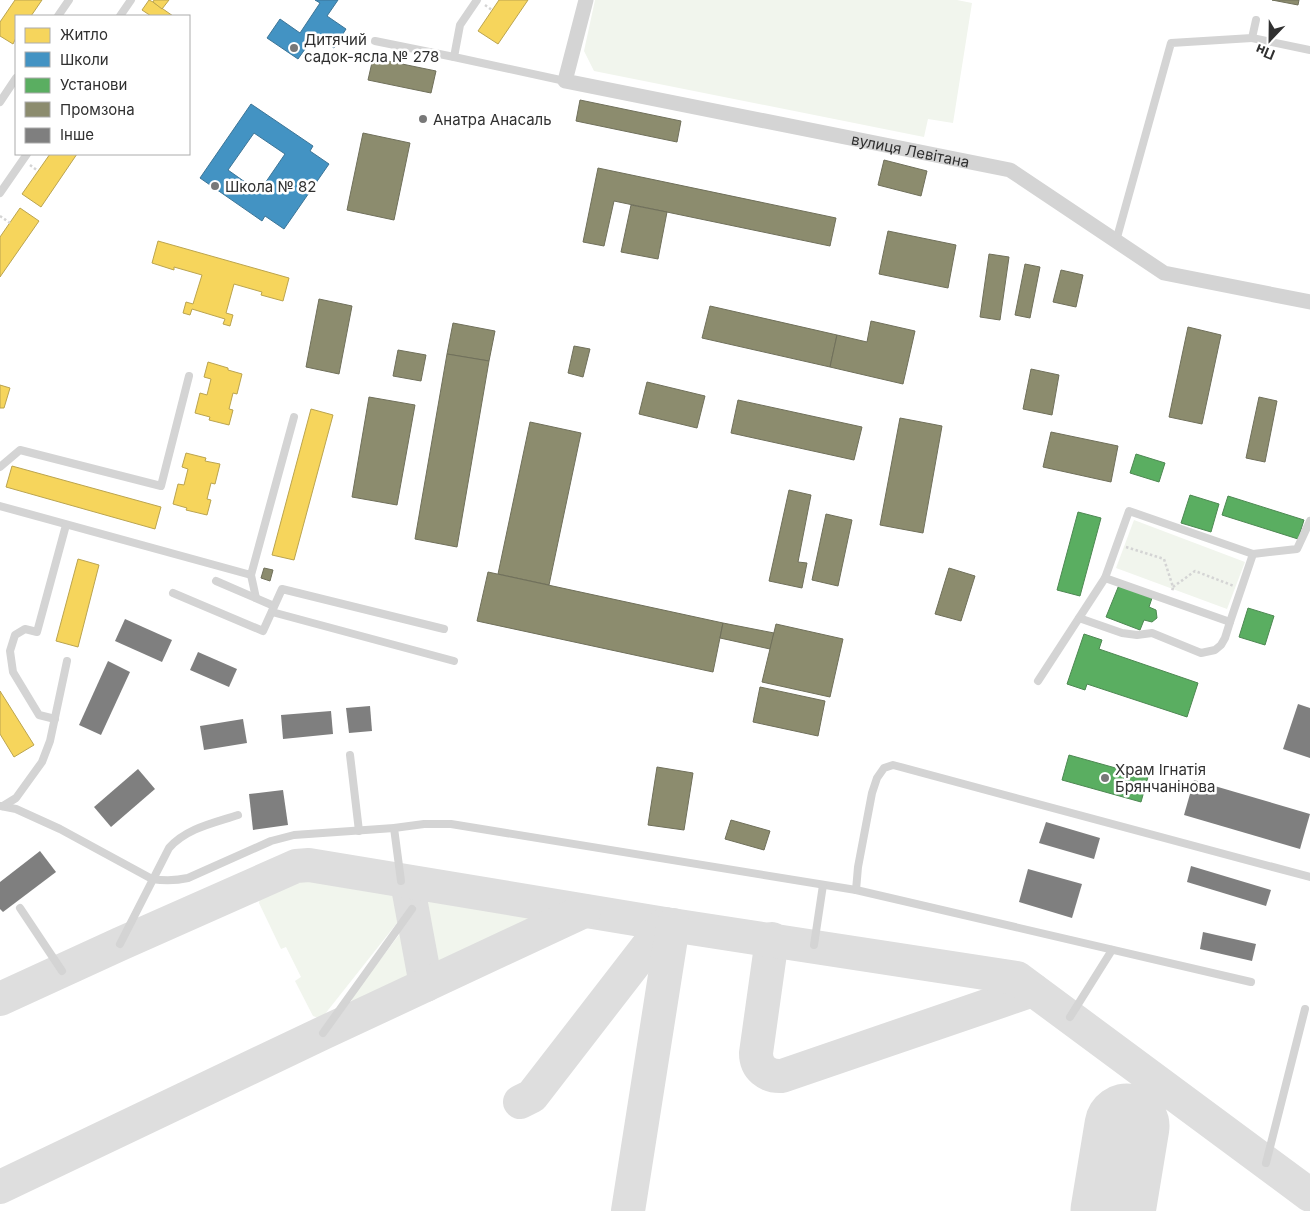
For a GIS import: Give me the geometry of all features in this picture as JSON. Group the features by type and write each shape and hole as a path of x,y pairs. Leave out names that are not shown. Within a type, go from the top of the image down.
{"street":[{"path":"565,81 586,0"},
{"name":"вулиця Левітана","path":"565,81 1010,170 1164,273 1310,302"}],"lane":[{"path":"59,15 69,0"},
{"path":"121,15 131,0"},
{"path":"454,57 460,25 477,0"},
{"path":"1252,38 1256,20"},
{"path":"1116,241 1171,43 1252,38 1310,50"},
{"path":"374,41 565,81"},
{"path":"0,102 15,80"},
{"path":"0,194 26,155"},
{"path":"0,467 20,450 161,486 189,376"},
{"path":"256,598 252,575 294,417"},
{"path":"0,506 252,575"},
{"path":"1038,682 1105,578 1129,511 1253,554 1297,549 1310,521"},
{"path":"55,719 39,715 13,672 10,651 15,635 25,629 37,632 66,524"},
{"path":"1080,618 1122,633 1137,635 1152,633 1201,653 1215,650 1225,638 1253,554"},
{"path":"1105,578 1230,622"},
{"path":"216,581 256,598 273,609 454,661"},
{"path":"173,593 263,631 282,589 444,629"},
{"path":"1,806 16,798 42,762 50,741 67,661"},
{"path":"350,755 359,831"},
{"path":"856,890 858,866 872,793 877,778 884,768 894,765 1310,877"},
{"path":"1,806 16,809 60,829 152,880 176,881 188,878 271,841 294,835 424,824 451,824 856,890 1251,982"},
{"path":"120,944 169,848 194,830 238,815"},
{"path":"394,828 401,881"},
{"path":"814,946 823,884"},
{"path":"20,908 62,971"},
{"path":"323,1033 412,909"},
{"path":"1070,1017 1112,950"},
{"path":"1266,1162 1305,1008"}],"path":[{"path":"0,216 10,223"},
{"path":"1117,544 1164,559 1173,587 1169,600"},
{"path":"1173,587 1195,571 1241,588"}],"shaded area":[{"path":"595,0 957,0 972,3 953,123 928,119 924,137 594,71 584,51"},
{"path":"1134,520 1245,562 1227,609 1116,568"},
{"path":"311,876 397,890 401,915 397,923 321,1019 313,1016 295,981 301,977 286,947 281,949 259,903 261,893 297,877"},
{"path":"433,896 540,914 539,918 433,968 421,902 425,898"},
{"path":"405,927 414,976 351,1007 352,999 358,989"}],"building: Житло":[{"path":"15,0 42,0 32,15 15,15 15,40 13,44 0,36 0,22"},
{"path":"149,0 172,15 150,15 142,10"},
{"path":"154,0 169,0 162,9 153,2"},
{"path":"499,0 528,0 498,44 478,31"},
{"path":"49,155 76,155 41,207 22,194"},
{"path":"20,208 39,221 0,277 0,237"},
{"path":"158,241 289,278 283,301 261,295 262,292 234,284 226,313 233,315 230,326 223,324 225,319 192,309 190,315 183,313 186,302 193,304 202,275 174,267 174,270 152,263"},
{"path":"208,362 242,374 237,394 233,393 229,409 233,410 229,425 209,420 210,417 195,413 200,393 207,395 211,379 204,377"},
{"path":"0,385 10,388 4,408 0,408"},
{"path":"311,409 333,415 294,560 272,555"},
{"path":"186,453 206,458 205,461 220,464 215,484 211,483 207,499 211,500 207,515 186,510 187,508 173,504 178,484 184,485 188,469 182,467"},
{"path":"12,466 161,507 155,529 6,487"},
{"path":"78,559 99,565 78,647 56,641"},
{"path":"0,691 34,745 14,757 0,734"}],"building: Школи":[{"path":"315,0 338,0 327,16 346,29 334,48 315,35 298,59 267,38 280,19 300,33 320,3"},
{"path":"251,104 313,146 310,151 329,164 284,229 265,216 262,221 200,178","holes":["254,133 285,154 259,192 228,170"]}],"building: Установи":[{"path":"1136,454 1165,463 1159,482 1130,473"},
{"path":"1190,495 1219,504 1211,532 1181,523"},
{"path":"1228,496 1304,520 1298,539 1222,515"},
{"path":"1078,512 1101,518 1080,596 1057,590"},
{"path":"1119,585 1152,598 1149,607 1156,610 1157,618 1152,622 1144,620 1140,630 1106,617"},
{"path":"1248,608 1274,616 1265,645 1239,637"},
{"path":"1084,634 1102,640 1099,649 1198,683 1187,717 1087,684 1085,690 1067,684"},
{"name":"Храм Ігнатія Брянчанінова","path":"1069,755 1148,777 1141,802 1062,780"}],"building: Промзона":[{"path":"1272,0 1299,0 1298,5"},
{"path":"373,58 436,71 431,93 368,80"},
{"path":"580,100 681,121 677,142 576,121"},
{"path":"363,133 410,143 394,220 347,210"},
{"path":"884,160 927,171 921,196 878,185"},
{"path":"598,168 836,218 830,246 614,201 604,246 583,242"},
{"path":"631,205 667,212 658,259 621,252"},
{"path":"888,231 956,245 948,288 879,274"},
{"path":"989,254 1009,257 1000,320 980,317"},
{"path":"1025,264 1040,267 1030,318 1015,315"},
{"path":"1061,270 1083,275 1076,307 1053,302"},
{"path":"319,299 352,306 339,374 306,367"},
{"path":"710,306 837,335 830,367 702,338"},
{"path":"871,321 915,331 903,384 830,367 837,335 867,342"},
{"path":"453,323 495,331 489,361 447,354"},
{"path":"1188,327 1221,335 1202,424 1169,417"},
{"path":"574,346 590,349 583,377 568,373"},
{"path":"398,350 426,355 421,381 393,376"},
{"path":"447,354 489,361 457,547 415,539"},
{"path":"1031,369 1059,375 1052,415 1023,409"},
{"path":"647,382 705,396 697,428 639,414"},
{"path":"369,397 415,405 397,505 352,497"},
{"path":"1259,397 1277,401 1265,462 1246,458"},
{"path":"738,400 862,427 854,460 731,433"},
{"path":"900,418 942,426 923,533 880,525"},
{"path":"530,422 581,433 549,585 498,574"},
{"path":"1051,432 1118,446 1111,482 1043,467"},
{"path":"789,490 811,495 798,562 807,563 802,588 769,581"},
{"path":"826,514 852,520 838,586 812,580"},
{"path":"264,568 273,570 270,581 261,578"},
{"path":"949,568 975,576 961,621 935,614"},
{"path":"488,572 723,623 713,672 477,621"},
{"path":"723,623 774,633 770,649 720,638"},
{"path":"776,624 843,639 830,697 762,682"},
{"path":"760,687 825,701 818,736 753,722"},
{"path":"657,767 693,773 684,830 648,825"},
{"path":"731,820 770,831 764,850 725,839"}],"building: Інше":[{"path":"125,619 172,640 162,662 115,641"},
{"path":"198,652 237,669 229,687 190,670"},
{"path":"108,661 130,672 101,735 79,725"},
{"path":"1298,704 1310,708 1310,758 1283,749"},
{"path":"370,706 372,731 349,733 346,708"},
{"path":"331,711 333,734 283,739 281,715"},
{"path":"243,719 247,743 204,750 200,726"},
{"path":"138,769 155,789 111,827 94,807"},
{"path":"1194,780 1310,814 1300,849 1184,815"},
{"path":"283,790 288,825 253,830 249,794"},
{"path":"1046,822 1100,838 1094,859 1039,843"},
{"path":"40,851 56,872 3,912 0,909 0,882"},
{"path":"1191,866 1271,890 1266,906 1187,882"},
{"path":"1028,869 1082,884 1072,918 1019,902"},
{"path":"1203,932 1256,944 1252,961 1200,949"}],"taxiway":[{"path":"0,999 296,866 309,865 665,924 1017,978 1310,1195"},
{"path":"407,882 426,985"},
{"path":"0,1187 584,911"},
{"path":"520,1102 532,1096 665,924"},
{"path":"628,1211 673,925"},
{"path":"772,939 756,1053 760,1067 767,1073 777,1076 782,1076 1033,990"}],"runway":[{"path":"1113,1211 1127,1126"}],"place":[{"name":"Дитячий садок-ясла № 278","path":"294,48"},
{"name":"Анатра Анасаль","path":"423,119"},
{"name":"Школа № 82","path":"215,186"},
{"name":"Храм Ігнатія Брянчанінова","path":"1105,778"}]}
